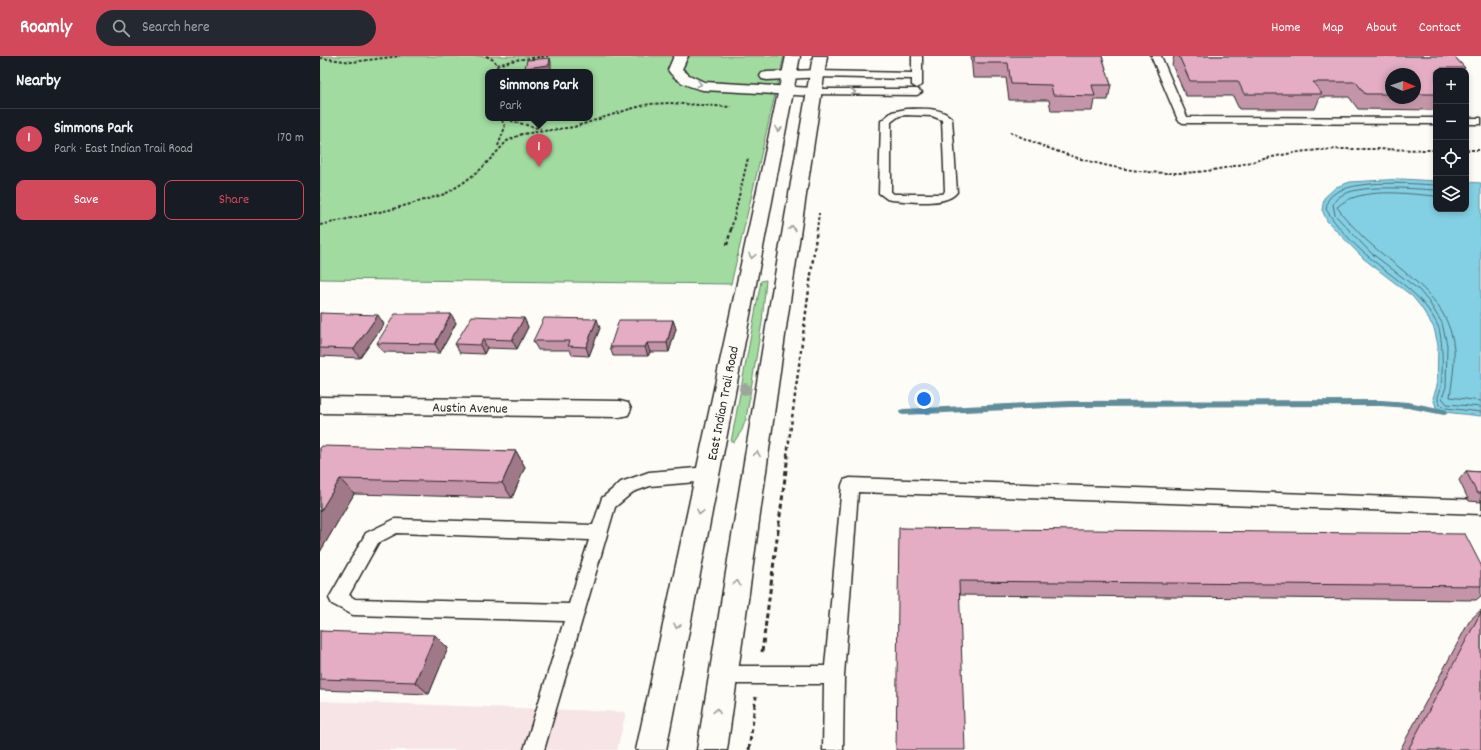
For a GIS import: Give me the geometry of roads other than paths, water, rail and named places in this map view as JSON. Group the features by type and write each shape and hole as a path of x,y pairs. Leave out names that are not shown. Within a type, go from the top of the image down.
{"main road":[{"name":"East Indian Trail Road","path":"651,750 793,56"},
{"path":"712,750 820,56"},
{"path":"683,61 674,70 684,78 694,83 717,88 788,82"},
{"path":"708,73 714,76 815,83"},
{"name":"Austin Avenue","path":"320,405 620,409"}],"lane":[{"path":"916,112 917,56"},
{"path":"1156,56 1183,120 1433,120"},
{"path":"815,83 917,76"},
{"path":"815,83 917,92"},
{"path":"916,112 937,113 947,119 952,192 947,196 939,198 891,197 885,194 886,121 896,114 916,112"},
{"path":"1469,121 1481,121"},
{"path":"534,750 608,503 627,486 649,479 708,474"},
{"path":"833,750 834,675 850,485 1481,507"},
{"path":"576,612 353,607 338,598 372,538 395,526 599,533"},
{"path":"723,675 834,675"}],"water":[{"path":"1402,179 1433,181 1433,212 1469,212 1469,182 1481,183 1481,416 1444,412 1436,407 1433,398 1437,386 1438,345 1434,328 1412,296 1364,259 1327,221 1322,210 1324,198 1336,187 1350,182"}],"waterway":[{"path":"903,412 1070,404 1381,403 1408,405 1444,412"}],"place":[{"name":"Simmons Park","path":"539,167"}]}
